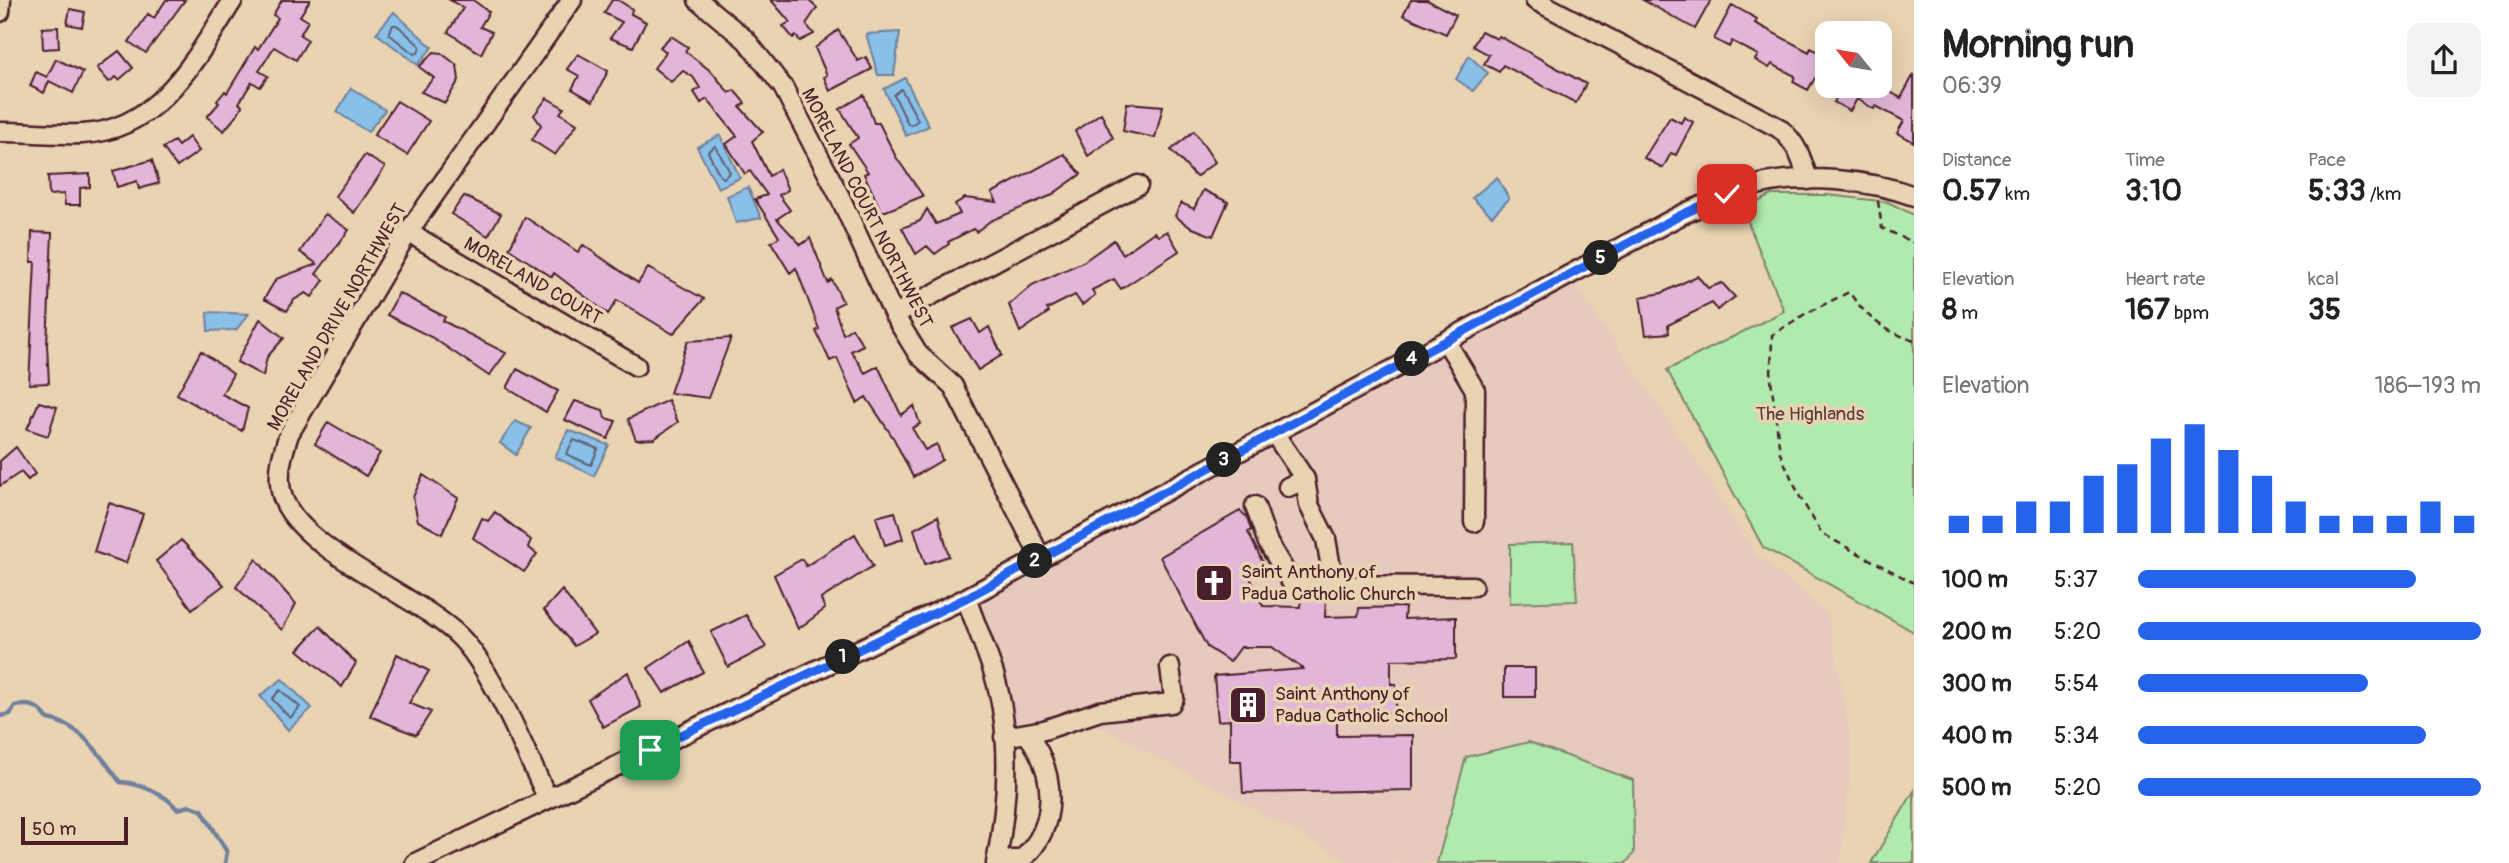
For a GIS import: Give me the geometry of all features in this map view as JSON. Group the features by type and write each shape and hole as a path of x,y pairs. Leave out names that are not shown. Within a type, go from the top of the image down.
{"street":[{"path":"0,12 1,0"},
{"path":"0,132 83,134 115,127 142,115 187,74 233,0"},
{"name":"MORELAND DRIVE NORTHWEST","path":"548,799 500,700 460,637 427,611 317,542 290,515 281,492 279,465 289,434 408,232 572,0"},
{"name":"MORELAND COURT NORTHWEST","path":"698,0 746,40 783,87 840,197 894,315 918,354 953,386 1041,558"},
{"path":"1535,0 1779,128 1792,139 1801,155 1808,180"},
{"path":"415,863 966,598 1681,215 1727,194 1760,184 1808,180 1875,184 1914,196"},
{"path":"894,315 1138,186"},
{"name":"MORELAND COURT","path":"408,232 636,366"},
{"path":"1446,341 1475,390 1474,522"},
{"path":"1274,433 1305,479 1309,505 1326,540 1334,585"},
{"path":"1288,487 1305,479"},
{"path":"1255,506 1268,543 1289,583 1298,587 1473,586"},
{"path":"966,598 995,677 1004,737 1004,813 996,861 1021,860 1035,845 1050,813 1051,797 1043,761 1027,733"},
{"path":"1004,737 1027,733 1100,711 1171,703 1174,698 1170,667"}],"path":[{"path":"1875,184 1882,228 1914,243"},
{"path":"1914,341 1885,330 1864,312 1849,292 1805,314 1772,335 1771,379 1780,453 1800,497 1822,534 1914,583"}],"shaded area":[{"path":"1569,275 1693,456 1754,552 1828,615 1853,751 1840,863 1353,863 1081,716 1004,726 966,598"}],"green space":[{"name":"The Highlands","path":"1771,195 1828,195 1888,202 1914,215 1914,632 1763,547 1667,370 1784,311 1743,210"},
{"path":"1573,542 1577,601 1510,603 1510,544"},
{"path":"1529,742 1633,780 1634,853 1626,863 1437,863 1466,757"},
{"path":"1914,791 1914,863 1871,863"}],"water":[{"path":"394,12 432,47 418,65 376,33"},
{"path":"900,32 894,75 878,75 866,34"},
{"path":"1469,56 1488,73 1473,91 1456,79"},
{"path":"905,78 929,126 906,136 884,89"},
{"path":"351,88 385,110 368,132 337,112"},
{"path":"720,135 740,178 718,188 697,147"},
{"path":"1497,177 1509,199 1492,216 1472,198"},
{"path":"748,187 761,218 736,223 727,196"},
{"path":"207,312 249,314 236,330 208,331"},
{"path":"515,421 531,428 516,455 500,443"},
{"path":"568,430 609,445 594,476 555,457"},
{"path":"282,679 312,708 288,730 260,696"}],"building":[{"path":"166,0 185,0 146,53 129,42 148,14 154,18"},
{"path":"282,0 310,0 300,16 308,21 300,35 308,40 296,60 274,47 259,71 268,76 260,87 252,82 239,103 242,106 237,115 224,131 207,117 225,91 227,93 255,47 258,49 278,18 273,15"},
{"path":"450,0 473,0 489,12 480,27 492,32 481,54 448,32 463,8"},
{"path":"612,0 618,0 632,9 631,14 646,22 633,47 610,38 622,22 604,13"},
{"path":"771,0 808,0 817,8 806,24 814,34 800,41 796,36 793,38 783,26 790,22"},
{"path":"1411,0 1427,0 1456,15 1446,34 1403,15"},
{"path":"1643,0 1711,0 1695,29"},
{"path":"1732,5 1757,19 1755,23 1809,52 1811,48 1815,50 1815,78 1808,90 1793,82 1795,76 1772,64 1769,68 1755,60 1758,55 1732,41 1729,47 1714,39"},
{"path":"70,9 85,12 82,27 67,24"},
{"path":"58,27 59,48 43,49 42,28"},
{"path":"838,30 858,61 866,57 872,69 830,91 824,77 827,75 815,48"},
{"path":"1481,31 1497,39 1499,36 1586,84 1576,103 1503,65 1499,72 1484,64 1489,55 1473,46"},
{"path":"671,36 688,47 685,51 712,72 729,93 734,90 745,103 740,107 763,132 752,141 769,176 779,169 788,190 779,195 790,210 777,219 801,245 810,238 828,283 832,280 843,302 834,307 843,334 852,328 863,345 851,351 865,373 878,366 901,415 914,406 920,424 912,428 925,450 937,444 942,460 913,477 894,439 866,397 857,403 837,358 830,361 816,331 819,329 796,268 790,273 771,242 779,237 755,199 767,195 750,171 745,174 726,144 737,136 707,99 701,103 694,92 700,88 693,77 683,71 671,82 654,68 666,52 660,47"},
{"path":"119,51 133,68 119,80 116,77 109,82 97,68"},
{"path":"434,52 441,53 457,65 459,80 445,103 421,92 434,78 419,67"},
{"path":"578,54 608,71 593,101 572,89 579,76 567,69"},
{"path":"56,59 83,72 73,93 49,81 44,93 30,86 36,72 47,77"},
{"path":"1914,74 1914,142 1897,133 1904,121 1876,106 1874,109 1857,99 1850,111 1834,102 1836,98 1892,98 1892,93 1901,98"},
{"path":"864,95 874,123 879,123 896,157 923,196 886,211 881,211 864,174 868,172 849,144 858,138 840,109"},
{"path":"547,98 564,108 560,113 577,124 555,155 532,140 541,125 534,115"},
{"path":"397,101 429,121 407,155 374,135"},
{"path":"1127,103 1163,106 1155,138 1123,131"},
{"path":"1101,113 1113,138 1088,156 1075,131"},
{"path":"1670,117 1681,123 1684,117 1693,122 1676,155 1671,153 1663,168 1644,158"},
{"path":"1194,131 1215,162 1196,177 1171,150"},
{"path":"189,137 199,151 177,167 163,148 174,141 178,146"},
{"path":"1064,154 1081,174 1050,196 990,221 976,232 973,229 948,242 949,244 935,254 927,246 916,254 902,228 920,221 927,209 936,224 960,214 955,204 965,198 997,202 992,193"},
{"path":"365,155 385,167 354,213 335,196"},
{"path":"152,160 159,183 139,189 137,181 117,187 113,171"},
{"path":"90,174 90,187 80,188 80,205 65,205 64,194 49,195 48,176"},
{"path":"1203,190 1228,202 1213,236 1190,227 1175,216 1181,203 1194,209"},
{"path":"464,196 501,214 488,236 451,214"},
{"path":"325,214 349,230 316,274 324,280 312,297 306,293 294,300 287,311 264,299 276,279 317,264 300,252"},
{"path":"525,217 578,252 583,245 638,283 648,268 704,299 673,334 617,300 608,314 554,273 552,277 509,249"},
{"path":"1167,231 1179,251 1121,289 1114,279 1092,290 1095,295 1082,305 1075,295 1047,309 1049,312 1020,332 1009,305 1032,285 1083,262 1114,240 1123,254 1154,232 1158,236"},
{"path":"32,232 52,233 47,345 49,383 29,384 35,262 31,262"},
{"path":"1697,276 1708,288 1722,283 1735,297 1717,310 1712,303 1668,325 1669,333 1646,335 1640,297 1662,293"},
{"path":"399,293 445,317 443,321 506,353 489,376 433,338 387,315"},
{"path":"260,319 284,338 267,357 263,376 237,362"},
{"path":"972,319 980,333 989,327 1002,355 978,370 952,328"},
{"path":"731,338 708,398 670,393 688,341"},
{"path":"201,351 233,374 222,394 248,408 242,431 177,394"},
{"path":"517,369 558,391 546,412 507,388"},
{"path":"668,400 678,422 654,439 636,440 628,419"},
{"path":"575,401 603,410 605,418 616,421 608,439 565,420"},
{"path":"39,402 57,407 48,436 27,429"},
{"path":"328,422 380,453 366,476 315,444"},
{"path":"16,447 35,474 28,480 21,472 0,486 0,461"},
{"path":"423,475 458,498 442,534 418,521 413,497"},
{"path":"109,503 143,514 126,563 94,552"},
{"name":"Saint Anthony of Padua Catholic School","path":"1240,511 1247,517 1251,530 1248,532 1264,565 1248,573 1263,606 1300,607 1301,598 1326,598 1325,617 1358,616 1359,608 1405,607 1404,619 1456,617 1456,659 1391,660 1391,684 1396,684 1396,713 1337,713 1337,736 1413,735 1413,790 1243,793 1241,761 1230,761 1230,720 1218,721 1214,676 1303,669 1272,647 1241,647 1230,662 1207,647 1160,557"},
{"path":"495,512 531,540 528,547 537,554 524,572 473,538 482,518 488,521"},
{"path":"895,512 903,539 885,545 876,517"},
{"path":"938,516 949,556 925,564 914,529"},
{"path":"855,534 873,566 821,599 825,609 798,629 774,575 802,559 806,566"},
{"path":"181,540 224,585 192,609 156,561"},
{"path":"256,559 296,604 282,630 236,587"},
{"path":"562,590 595,634 574,646 544,610"},
{"path":"746,615 766,647 728,667 711,632"},
{"path":"320,626 356,663 342,687 298,650"},
{"path":"689,641 703,672 664,693 648,668"},
{"path":"397,654 429,671 409,703 431,712 416,735 370,716"},
{"path":"1504,668 1535,668 1535,697 1504,697"},
{"path":"628,672 641,707 603,727 588,699"}],"waterway":[{"path":"0,716 10,714 15,706 34,706 48,719 71,727 81,735 98,752 120,782 151,790 177,809 190,806 202,810 227,852 225,863"}],"place":[{"name":"Saint Anthony of Padua Catholic Church","path":"1214,583"},
{"name":"Saint Anthony of Padua Catholic School","path":"1248,705"}],"route":[{"path":"650,750 966,598 1681,215 1727,194"}]}
